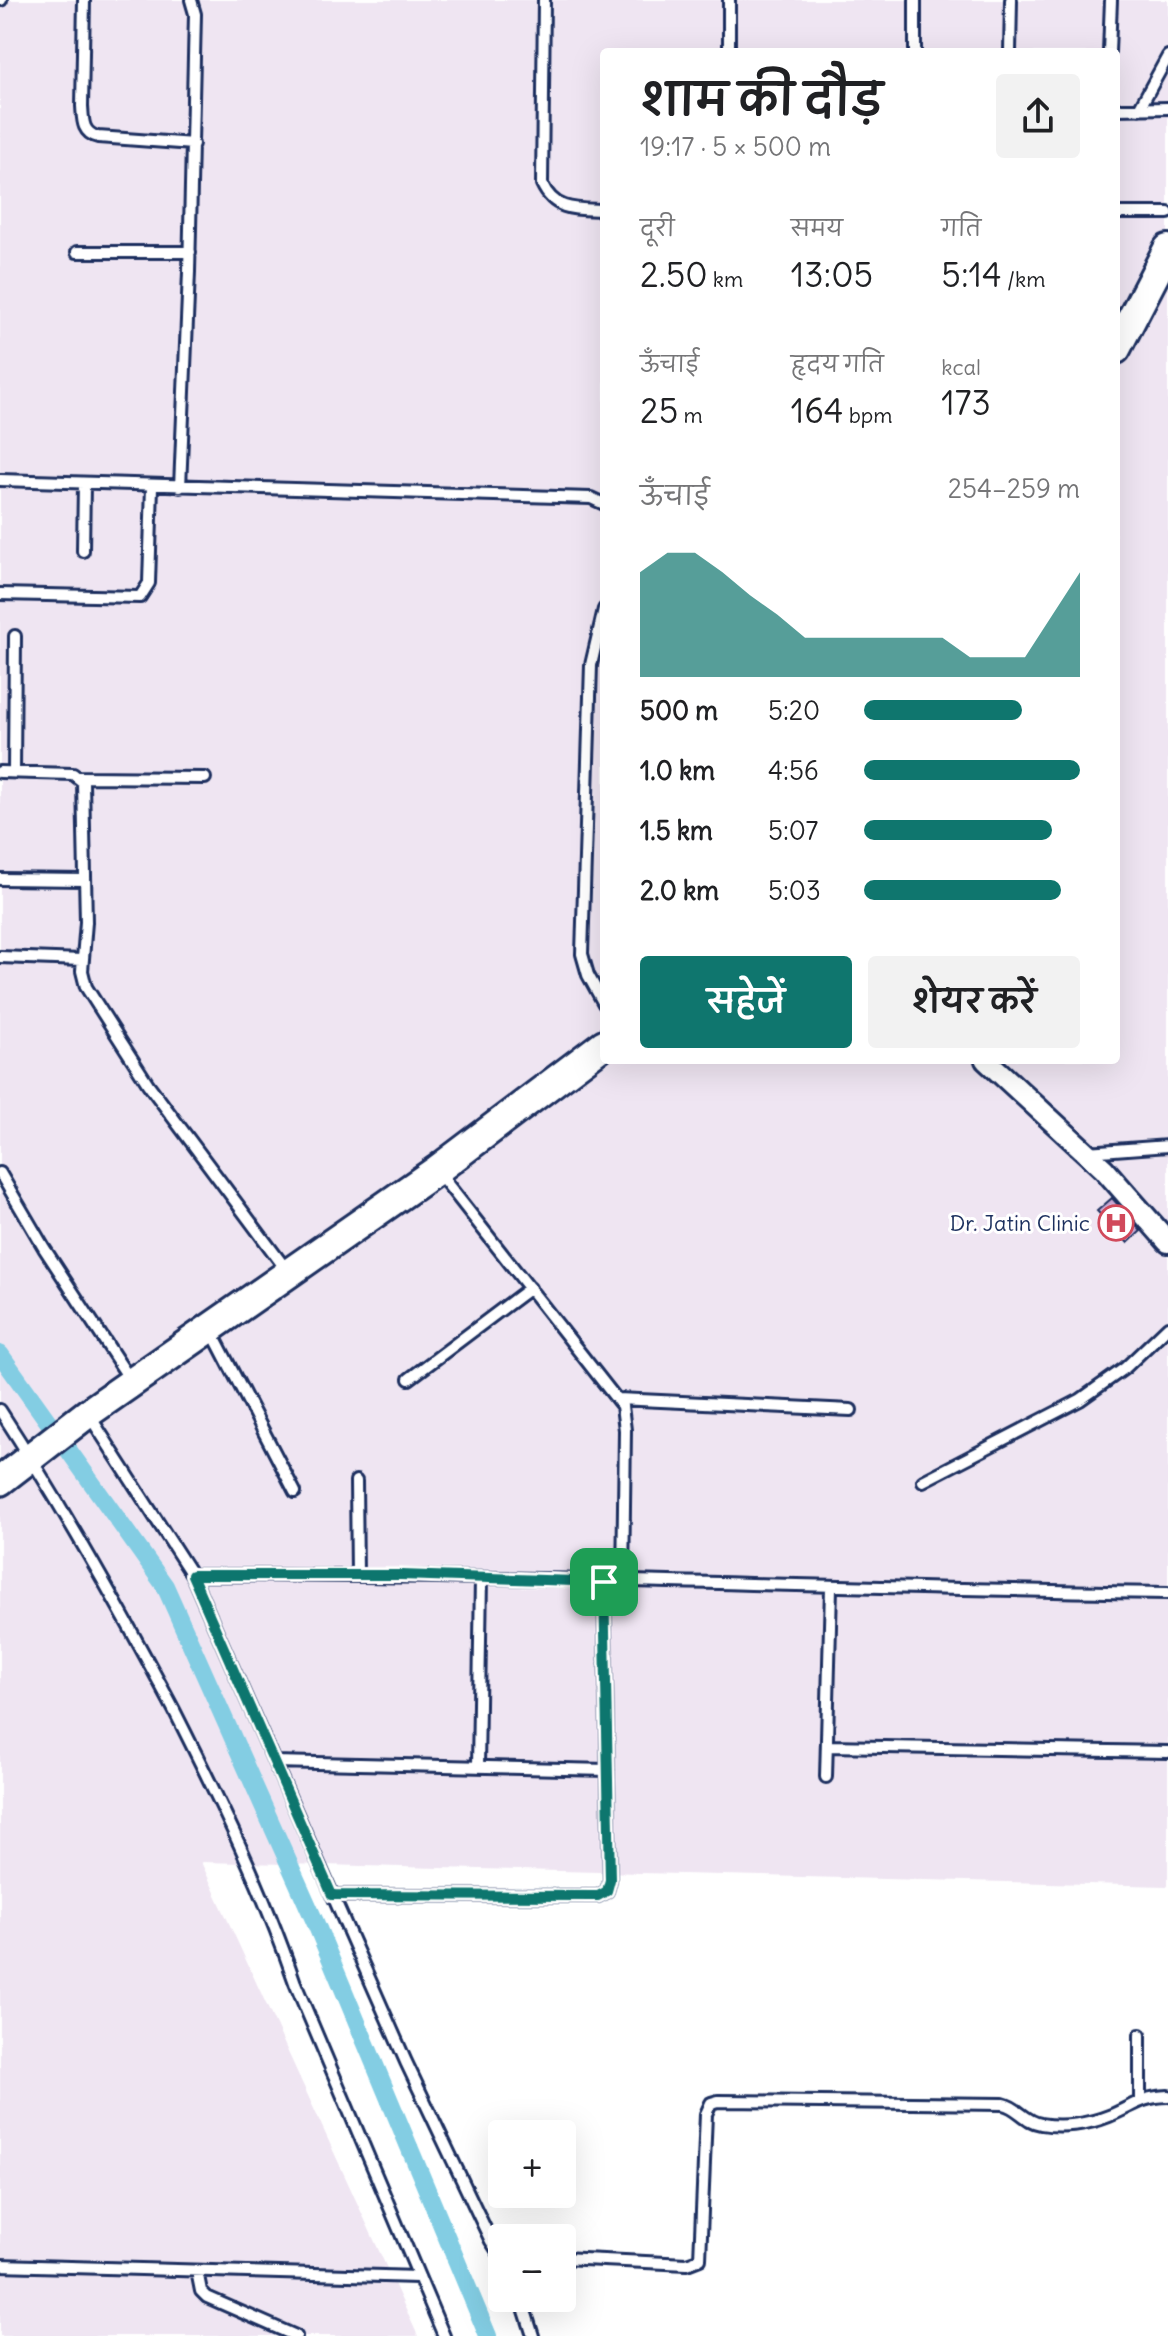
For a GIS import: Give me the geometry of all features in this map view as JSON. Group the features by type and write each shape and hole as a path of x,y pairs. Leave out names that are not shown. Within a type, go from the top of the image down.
{"street":[{"path":"1120,341 1168,249"},
{"path":"0,1481 132,1382 437,1170 600,1047"},
{"path":"990,1064 1085,1152 1164,1232"}],"lane":[{"path":"84,0 82,106 88,132 98,137 193,144"},
{"path":"180,487 193,144 195,14 191,0"},
{"path":"544,0 542,184 548,196 565,208 600,210"},
{"path":"729,0 729,48"},
{"path":"915,0 915,48"},
{"path":"1010,48 1011,0"},
{"path":"1109,48 1111,0"},
{"path":"1139,109 1168,56"},
{"path":"1120,109 1168,108"},
{"path":"1120,213 1168,213"},
{"path":"77,252 190,252"},
{"path":"0,480 591,498 600,502"},
{"path":"83,551 84,484"},
{"path":"0,594 140,597 149,583 152,486"},
{"path":"600,626 591,665 582,954 588,975 600,997"},
{"path":"14,772 15,636"},
{"path":"0,772 73,774 79,777 205,778"},
{"path":"79,777 85,788 82,960 86,987 148,1084 289,1273"},
{"path":"0,879 85,880"},
{"path":"0,957 82,960"},
{"path":"1085,1152 1168,1146"},
{"path":"437,1170 618,1399 625,1430 623,1583"},
{"path":"0,1173 44,1248 132,1382"},
{"path":"409,1379 530,1288"},
{"path":"923,1481 1080,1400 1125,1368 1168,1327"},
{"path":"210,1328 295,1492"},
{"path":"618,1399 851,1410"},
{"path":"0,1410 40,1449 209,1778 281,1938 295,1983 444,2336"},
{"path":"83,1417 192,1575 406,2062 488,2229"},
{"path":"356,1481 357,1575"},
{"path":"192,1575 357,1575 831,1588 1168,1593"},
{"path":"478,1767 481,1578"},
{"path":"332,1895 603,1895 610,1880 604,1582"},
{"path":"826,1777 831,1588"},
{"path":"827,1746 1168,1752"},
{"path":"274,1762 608,1770"},
{"path":"1140,2035 1140,2099"},
{"path":"576,2259 687,2264 700,2259 706,2114 711,2103 718,2101 1003,2104 1017,2110 1031,2122 1051,2126 1094,2121 1140,2099 1168,2096"},
{"path":"0,2265 418,2277"},
{"path":"197,2271 201,2291 207,2297 296,2336"},
{"path":"525,2312 533,2336"}],"shaded area":[{"path":"0,0 1168,0 1168,1886 201,1862 418,2336 0,2336"}],"building":[{"path":"1112,1198 1141,1231 1128,1243 1097,1211"}],"waterway":[{"path":"0,1354 165,1586 316,1924 488,2336"}],"place":[{"name":"Dr. Jatin Clinic","path":"1116,1223"}],"route":[{"path":"192,1575 401,1575 604,1582 610,1880 607,1891 598,1896 332,1895 192,1575"}]}
